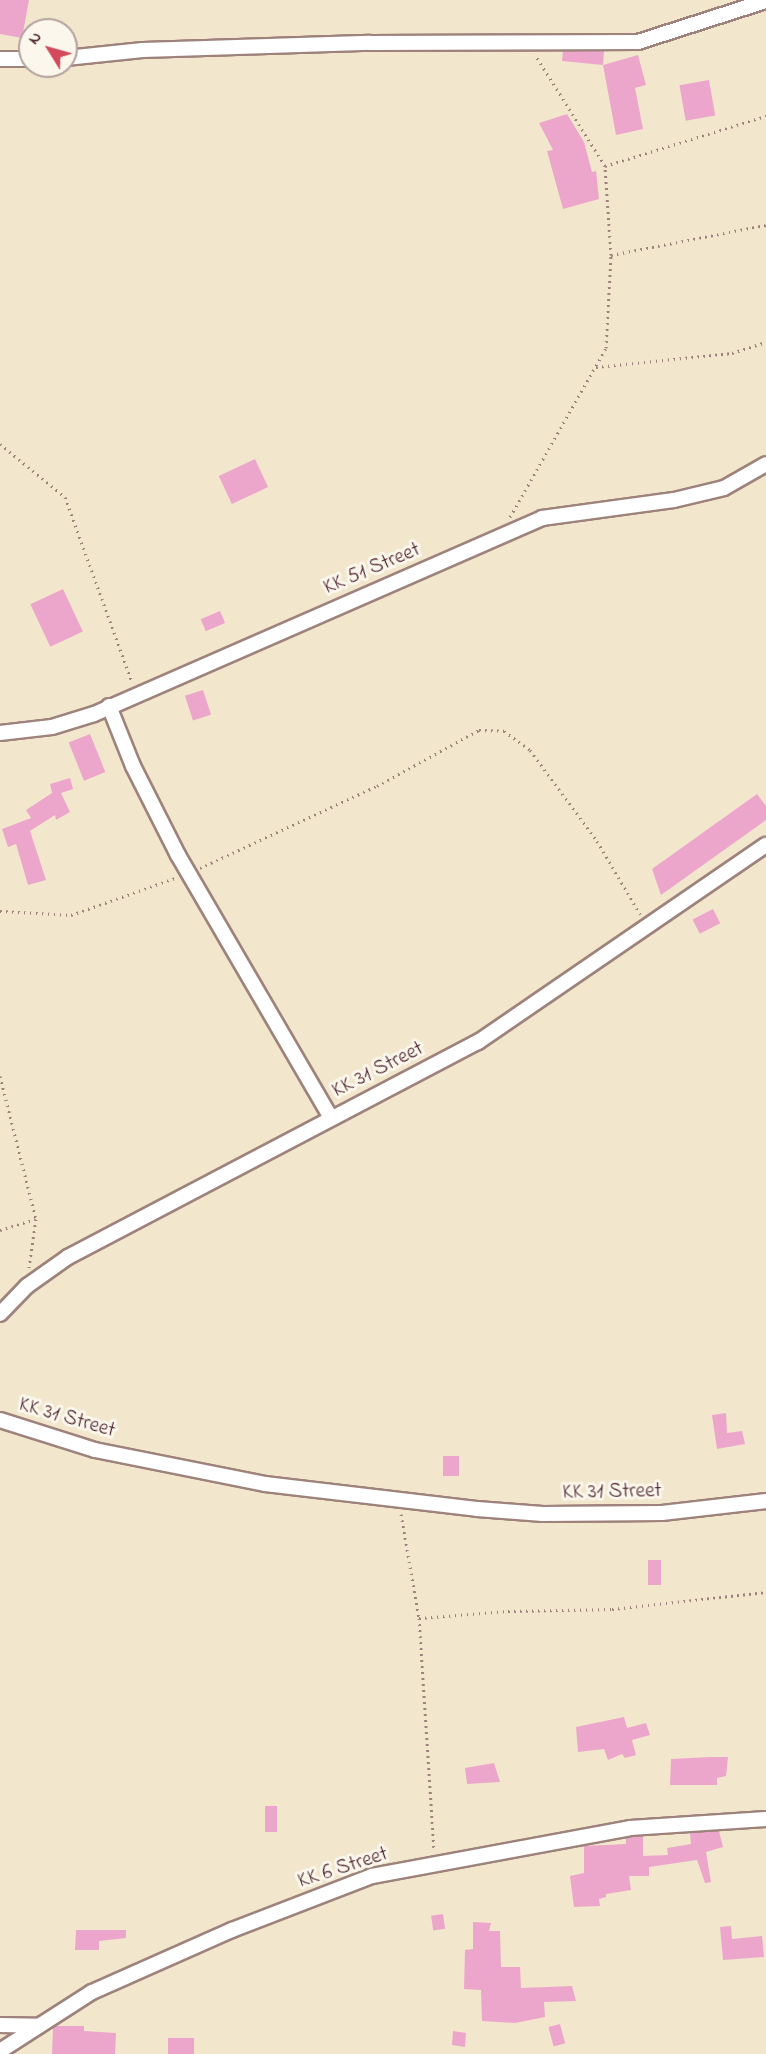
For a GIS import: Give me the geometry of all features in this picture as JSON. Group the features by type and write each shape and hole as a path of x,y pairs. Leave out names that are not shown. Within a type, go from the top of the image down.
{"street":[{"path":"78,57 143,50 638,42 766,1"},
{"path":"0,59 18,59"},
{"name":"KK 51 Street","path":"0,733 52,727 109,706 542,518 674,500 724,488 766,464"},
{"path":"109,706 133,766 189,873 331,1118"},
{"name":"KK 31 Street","path":"0,1314 27,1286 68,1257 478,1042 766,845"},
{"name":"KK 31 Street","path":"0,1420 95,1450 265,1484 398,1500 543,1514 662,1513 766,1501"},
{"path":"766,1819 766,1825"},
{"name":"KK 6 Street","path":"0,2051 92,1992 232,1930 372,1876 630,1828 766,1819"},
{"path":"0,2025 39,2026"}],"path":[{"path":"499,537 606,348 611,255 605,166 528,42"},
{"path":"605,166 766,116"},
{"path":"611,255 766,225"},
{"path":"596,367 732,353 766,342"},
{"path":"0,444 65,497 137,694"},
{"path":"0,911 71,915 189,873 377,786 479,730 504,731 530,750 583,823 647,927"},
{"path":"0,1076 36,1219 27,1286"},
{"path":"0,1230 36,1219"},
{"path":"398,1500 419,1618 435,1864"},
{"path":"419,1618 508,1611 612,1609 766,1592"}],"building":[{"path":"0,0 29,0 26,18 18,18 18,37 0,34"},
{"path":"563,51 604,51 603,65 562,61"},
{"path":"638,55 646,85 635,88 643,129 616,135 603,65"},
{"path":"709,80 715,115 686,121 679,85"},
{"path":"567,114 584,142 592,172 596,171 599,199 563,209 547,151 553,150 539,123"},
{"path":"255,459 268,487 232,504 219,476"},
{"path":"63,589 83,632 50,647 30,604"},
{"path":"220,611 225,623 206,631 201,619"},
{"path":"203,690 211,715 193,721 185,696"},
{"path":"90,734 105,772 84,781 69,743"},
{"path":"70,778 73,789 61,793 70,812 56,820 55,815 30,831 46,880 28,885 16,844 8,847 2,829 31,818 26,810 52,793 50,784"},
{"path":"757,794 766,806 766,820 661,895 652,869"},
{"path":"713,909 720,923 700,934 693,919"},
{"path":"726,1413 727,1433 742,1431 745,1444 717,1449 712,1415"},
{"path":"443,1456 459,1456 459,1476 443,1476"},
{"path":"648,1560 661,1560 661,1585 648,1585"},
{"path":"624,1717 627,1728 646,1723 650,1735 632,1740 636,1755 625,1758 622,1754 608,1760 604,1749 578,1752 576,1727"},
{"path":"728,1757 726,1776 717,1778 717,1785 670,1785 671,1759"},
{"path":"494,1763 500,1782 467,1784 465,1768"},
{"path":"265,1806 277,1806 277,1832 265,1832"},
{"path":"719,1831 723,1847 706,1852 711,1882 705,1883 697,1860 649,1867 649,1876 629,1876 631,1890 606,1894 606,1897 599,1899 600,1906 574,1907 570,1876 584,1873 584,1846 626,1844 626,1838 643,1836 643,1856 668,1855 667,1848 691,1844 690,1833"},
{"path":"443,1914 445,1929 433,1931 431,1916"},
{"path":"473,1922 491,1923 489,1931 500,1931 501,1967 520,1967 521,1988 572,1986 576,2001 544,2002 545,2017 515,2023 482,2021 481,1990 464,1989 465,1950 473,1949"},
{"path":"731,1926 732,1939 762,1936 764,1957 723,1960 720,1927"},
{"path":"76,1930 126,1930 126,1938 99,1941 99,1950 75,1950"},
{"path":"560,2024 565,2043 554,2046 548,2027"},
{"path":"56,2026 84,2026 84,2031 116,2033 115,2054 52,2054 53,2028"},
{"path":"453,2031 466,2033 465,2047 452,2045"},
{"path":"168,2038 194,2038 194,2054 168,2054"}]}
